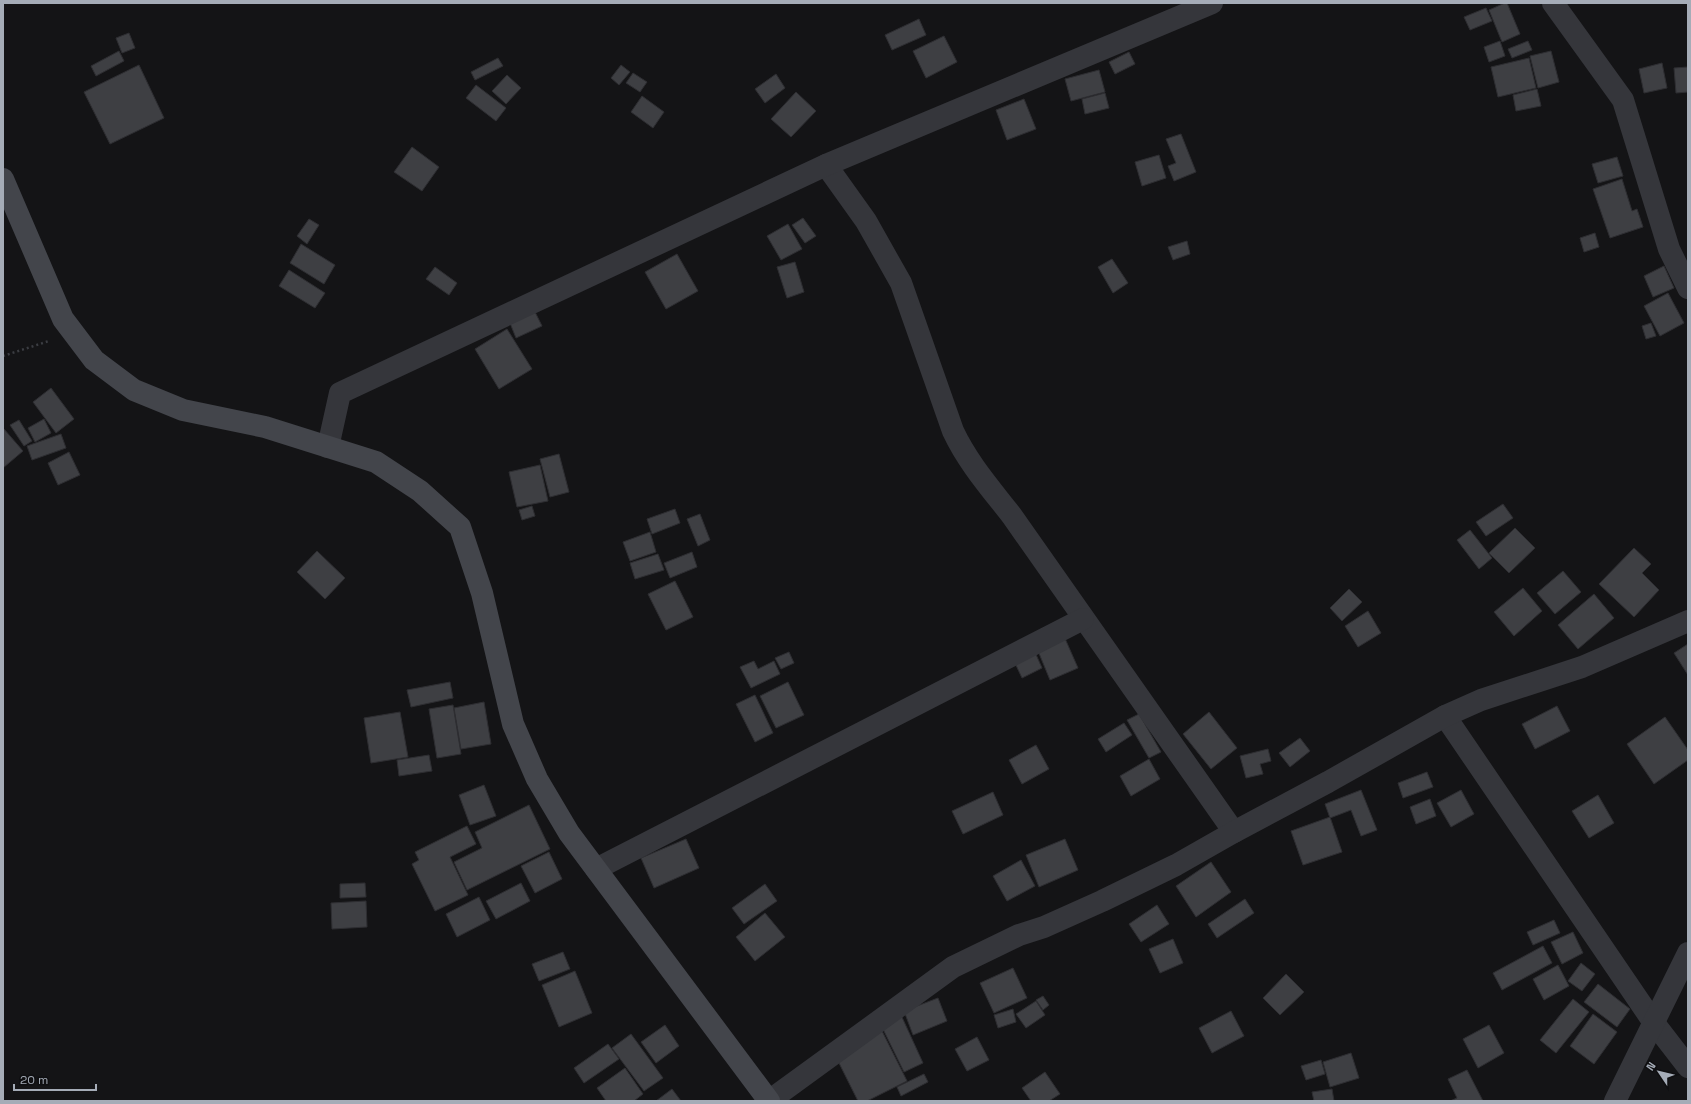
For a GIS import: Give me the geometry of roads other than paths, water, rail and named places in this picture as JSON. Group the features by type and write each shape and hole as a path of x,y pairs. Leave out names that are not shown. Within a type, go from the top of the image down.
{"main road":[{"path":"3,179 63,319 94,360 134,390 183,410 265,427 376,462 420,491 460,527 482,593 513,724 537,779 569,833 769,1101"}],"street":[{"path":"328,447 340,393 826,165 1212,3"},
{"path":"1553,3 1623,100 1669,249 1688,288"},
{"path":"826,165 866,221 901,283 959,444 978,473 1012,516 1234,832"},
{"path":"596,869 1083,619"},
{"path":"769,1101 953,967 1019,936 1044,927 1102,901 1176,865 1445,716 1481,700 1582,667 1688,621"},
{"path":"1445,716 1654,1023 1688,1067"},
{"path":"1615,1101 1688,953"}]}
